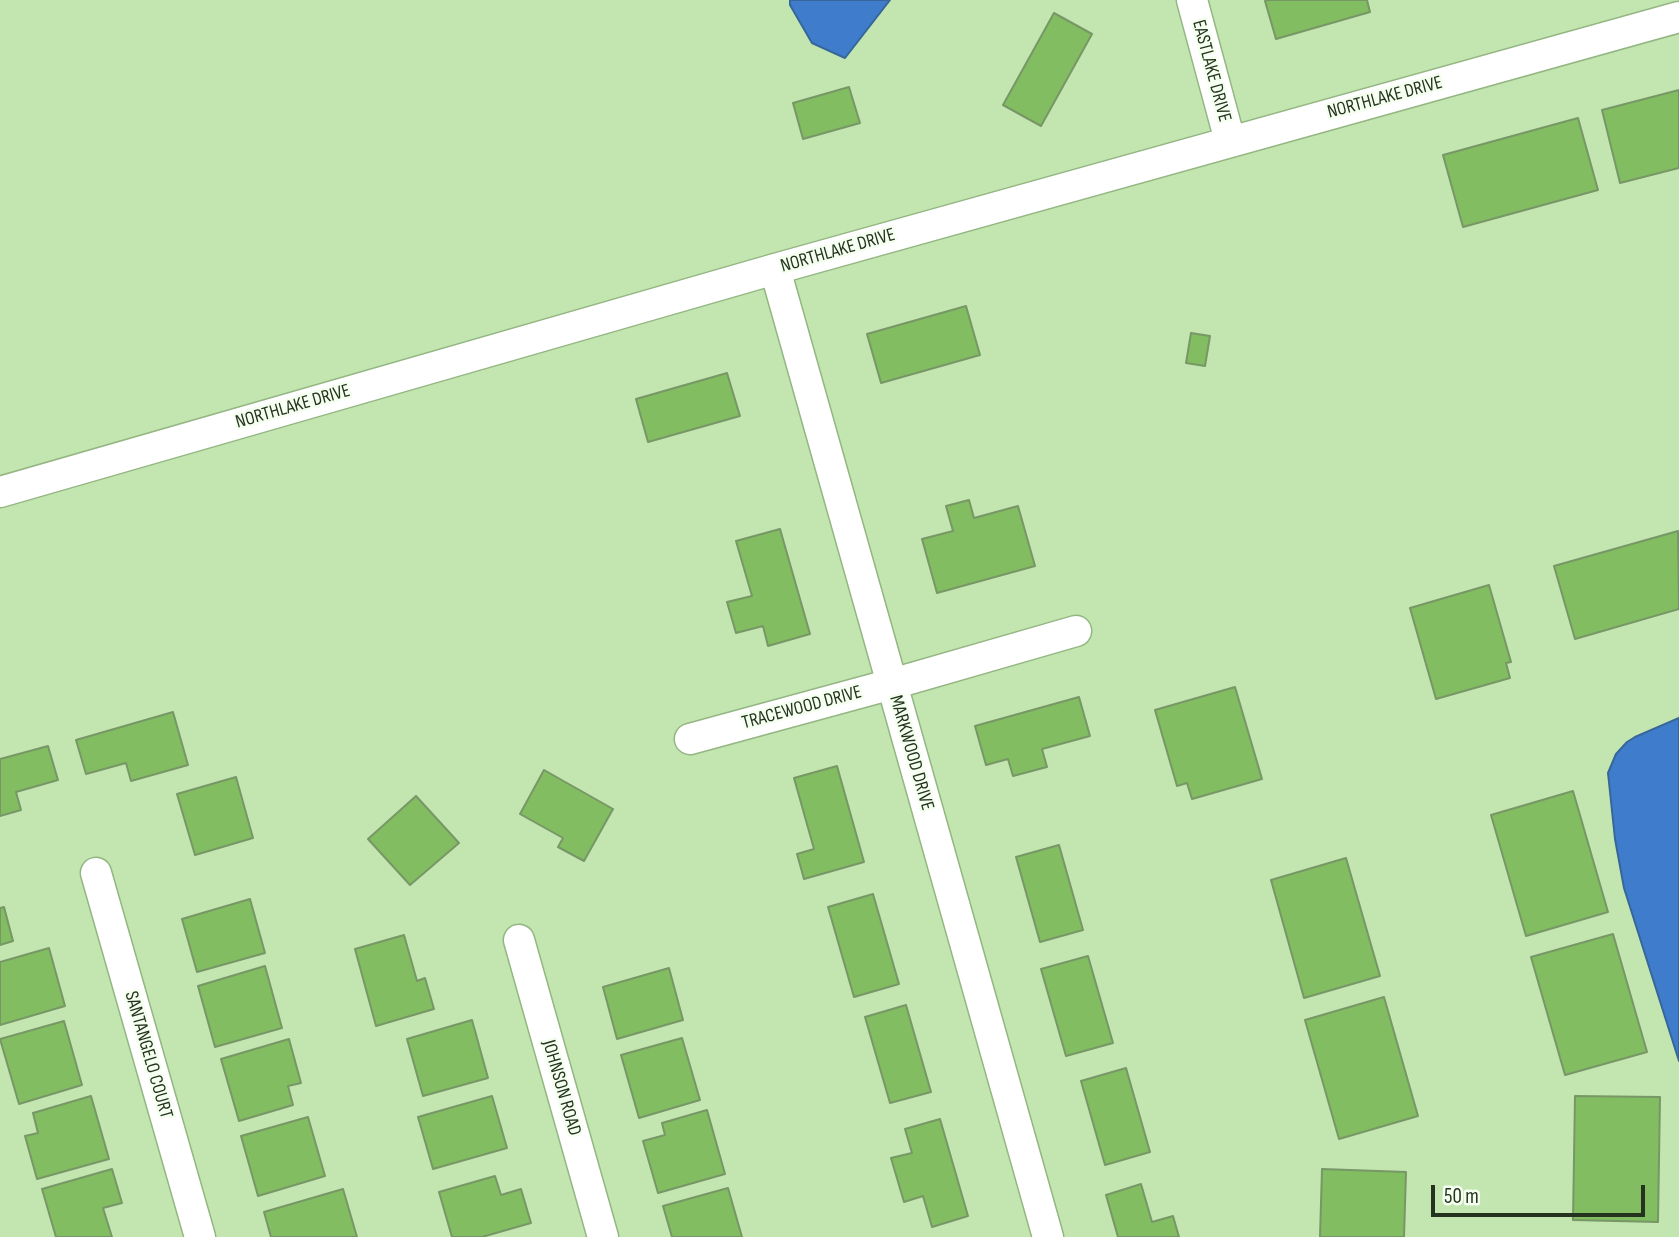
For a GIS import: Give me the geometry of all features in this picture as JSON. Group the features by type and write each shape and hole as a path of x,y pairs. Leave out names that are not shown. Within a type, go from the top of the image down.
{"street":[{"name":"EASTLAKE DRIVE","path":"1192,0 1230,141"},
{"name":"NORTHLAKE DRIVE","path":"0,492 775,269 1679,17"},
{"name":"MARKWOOD DRIVE","path":"775,269 1048,1237"},
{"name":"TRACEWOOD DRIVE","path":"690,739 1076,631"},
{"name":"SANTANGELO COURT","path":"96,873 200,1237"},
{"name":"JOHNSON ROAD","path":"519,940 603,1237"}],"water":[{"path":"790,0 890,0 845,58 812,43 790,5"},
{"path":"1679,718 1679,1061 1624,888 1615,839 1608,773 1616,754 1627,742"}],"building":[{"path":"1367,0 1370,12 1276,39 1265,1"},
{"path":"1054,13 1092,34 1041,126 1003,105"},
{"path":"849,87 860,123 803,139 793,103"},
{"path":"1679,90 1679,168 1620,183 1602,110"},
{"path":"1578,118 1598,190 1463,227 1443,155"},
{"path":"966,306 980,355 881,383 867,334"},
{"path":"1191,333 1210,336 1205,366 1186,363"},
{"path":"727,373 740,416 648,442 636,399"},
{"path":"969,500 974,518 1018,506 1035,566 937,593 922,539 953,531 946,506"},
{"path":"780,529 810,634 768,646 763,626 736,633 727,602 752,596 736,541"},
{"path":"1678,531 1679,609 1575,639 1554,566"},
{"path":"1489,585 1511,662 1506,663 1510,678 1436,699 1410,608"},
{"path":"1235,687 1262,779 1192,799 1187,783 1177,786 1155,710"},
{"path":"1079,697 1090,736 1042,749 1047,767 1013,776 1008,759 986,765 975,726"},
{"path":"173,712 188,765 131,781 126,763 86,774 76,740"},
{"path":"48,746 58,780 16,792 21,810 0,816 0,759"},
{"path":"837,766 864,862 804,879 797,854 814,849 794,778"},
{"path":"544,770 613,809 584,861 558,847 563,838 520,814"},
{"path":"236,777 253,838 195,855 177,794"},
{"path":"1573,791 1608,912 1526,936 1491,815"},
{"path":"416,796 459,843 410,885 368,839"},
{"path":"1059,845 1083,930 1040,942 1016,857"},
{"path":"1346,858 1380,976 1304,998 1271,880"},
{"path":"873,894 899,984 854,997 828,907"},
{"path":"250,899 265,953 197,972 182,919"},
{"path":"4,907 13,941 0,945 0,908"},
{"path":"1613,934 1647,1052 1565,1075 1531,957"},
{"path":"404,935 417,981 425,978 434,1009 376,1026 355,949"},
{"path":"49,948 65,1006 0,1025 0,962"},
{"path":"1088,956 1113,1043 1066,1056 1041,969"},
{"path":"265,966 282,1028 215,1047 198,986"},
{"path":"669,968 683,1020 617,1039 603,987"},
{"path":"1384,997 1418,1116 1339,1139 1305,1020"},
{"path":"906,1005 931,1092 890,1103 865,1017"},
{"path":"472,1020 488,1078 423,1096 407,1039"},
{"path":"64,1021 82,1085 19,1104 0,1039"},
{"path":"682,1038 700,1100 639,1118 621,1055"},
{"path":"289,1039 301,1083 288,1086 293,1105 239,1121 221,1059"},
{"path":"1126,1068 1150,1152 1105,1165 1081,1081"},
{"path":"91,1096 109,1159 37,1179 25,1136 38,1133 33,1113"},
{"path":"492,1096 507,1148 433,1169 418,1117"},
{"path":"1575,1096 1660,1097 1658,1222 1573,1220"},
{"path":"707,1110 725,1174 658,1193 643,1141 665,1135 662,1123"},
{"path":"308,1117 325,1176 258,1196 241,1136"},
{"path":"940,1119 968,1216 932,1227 923,1196 904,1202 891,1158 912,1153 905,1129"},
{"path":"112,1169 122,1203 103,1208 112,1237 56,1237 42,1189"},
{"path":"1322,1169 1406,1172 1404,1237 1320,1237"},
{"path":"495,1176 501,1195 521,1189 531,1223 482,1237 452,1237 439,1192"},
{"path":"1141,1184 1152,1222 1173,1216 1179,1237 1118,1237 1106,1195"},
{"path":"728,1188 742,1237 672,1237 663,1206"},
{"path":"343,1189 357,1237 271,1237 264,1212"}]}
